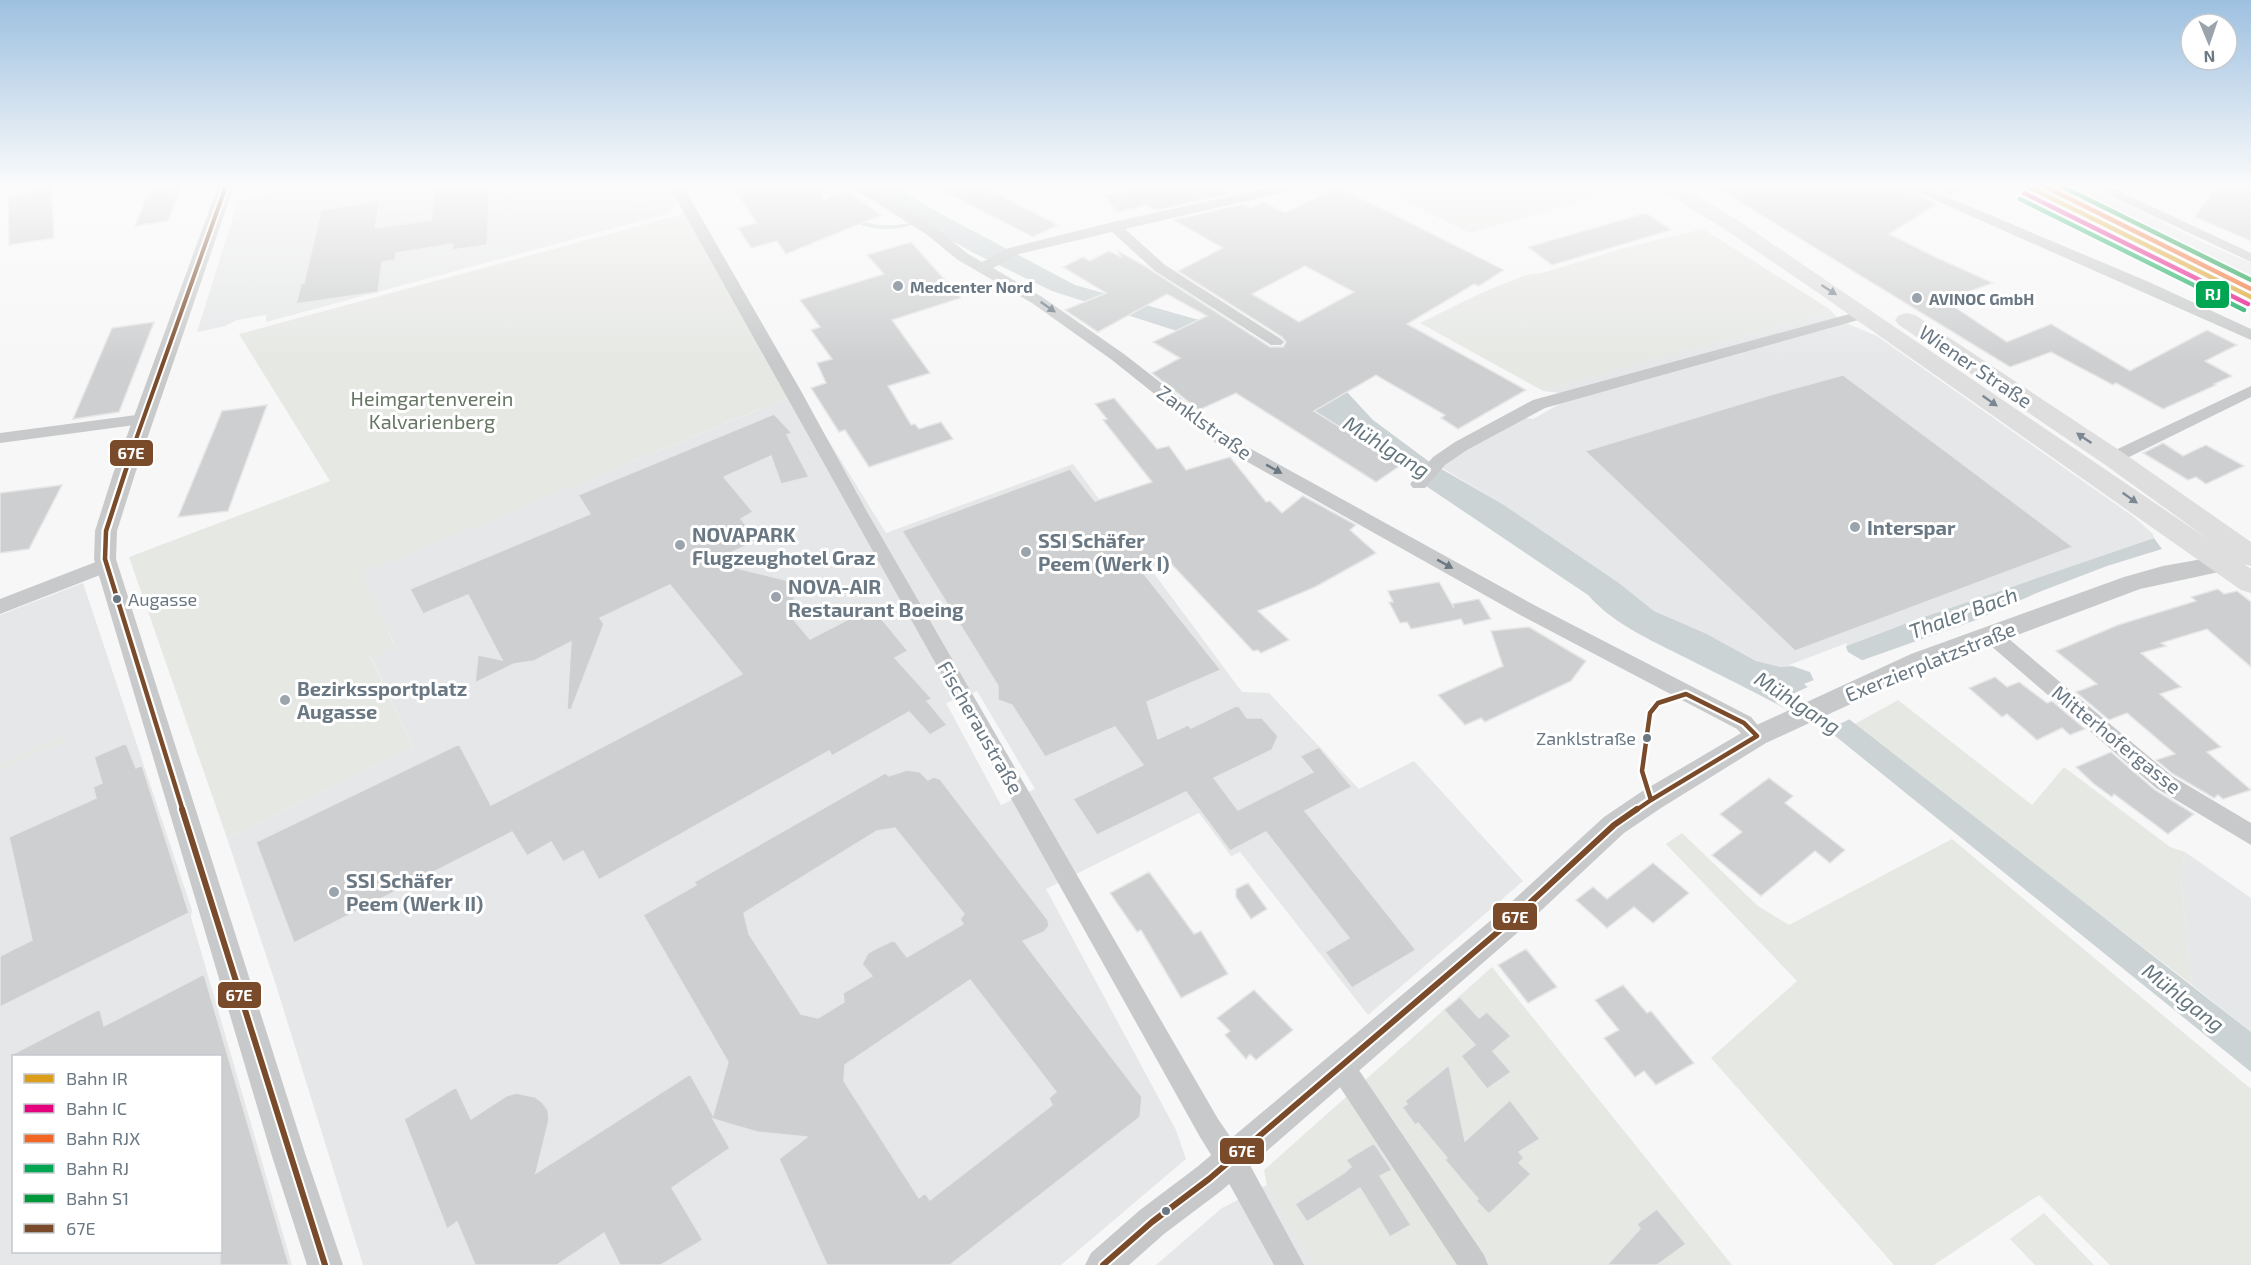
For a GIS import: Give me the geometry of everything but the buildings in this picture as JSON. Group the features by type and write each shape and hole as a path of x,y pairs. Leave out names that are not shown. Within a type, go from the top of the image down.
{"main road":[{"name":"Wiener Straße","path":"1761,245 2238,560"},
{"name":"Wiener Straße","path":"1789,245 1855,286 2113,458 2238,560 2251,584"}],"street":[{"path":"205,245 106,531 105,559 288,1153 325,1265"},
{"name":"Fischeraustraße","path":"710,245 793,391 857,510 1209,1128 1290,1265"},
{"name":"Zanklstraße","path":"949,245 963,256 988,265 1109,350 1227,443 1529,611 1743,723 1757,736"},
{"path":"988,265 1014,251 1038,245"},
{"path":"1134,245 1160,268 1276,342"},
{"path":"2050,245 2144,285 2251,335"},
{"path":"2223,245 2251,258"},
{"path":"1419,484 1439,462 1461,447 1539,404 1864,314"},
{"path":"2113,458 2251,391"},
{"path":"0,438 144,419"},
{"name":"Exerzierplatzstraße","path":"1103,1265 1506,925 1614,825 1651,800 1757,736 1920,661 2132,583 2163,574 2238,560"},
{"path":"0,607 106,565"},
{"name":"Mitterhofergasse","path":"1990,634 2164,782 2251,835"},
{"path":"1341,1065 1474,1265"}],"shaded area":[{"path":"224,245 552,245 266,322 266,315 237,320 225,326 197,332"},
{"path":"1637,245 1728,245 1829,309 1841,321 1877,336 2134,517 2153,534 2154,538 1915,620 1794,666 1781,667 1756,661 1707,634 1654,611 1619,583 1504,505 1442,468 1459,444 1509,415 1533,419 1576,395 1543,391 1664,356 1621,249"},
{"path":"2131,245 2202,245 2251,269 2251,305"},
{"path":"799,393 886,533 1073,464 1242,692 1269,693 1359,789 1414,761 1523,881 1368,1015 1240,852 1231,856 1199,813 1046,889 1176,1130 1186,1159 1061,1265 363,1265 275,982 227,838 413,747 371,657 395,646 361,573","holes":["977,691 1035,789 1001,805 946,703"]},
{"path":"83,583 192,910 191,917 292,1265 0,1265 0,615"},
{"path":"2185,852 2251,898 2251,1032 2191,984 2181,877"},
{"path":"1267,1185 1313,1265 1156,1265 1222,1208"}],"green space":[{"name":"Heimgartenverein Kalvarienberg","path":"568,245 705,245 789,397 362,573 395,647 371,658 413,747 227,838 129,557 330,481 239,334"},
{"path":"1637,245 1728,245 1829,309 1825,314 1543,391 1420,323 1481,293 1526,275 1542,273"},
{"path":"2202,245 2209,245 2251,263 2251,269"},
{"path":"1898,700 2032,805 2064,767 2170,847 2185,852 2181,877 2191,984 1853,725"},
{"path":"64,736 65,741 0,769 0,764"},
{"path":"1682,833 1758,906 1789,925 1952,839 2251,1089 2251,1265 2110,1265 2039,1195 1934,1265 1894,1265 1711,1058 1797,981 1666,844"},
{"path":"1492,967 1732,1265 1313,1265 1267,1186 1264,1170"},
{"path":"2044,1213 2094,1265 2035,1265 2010,1239"}],"water":[{"path":"960,245 1000,245 1075,285 1199,320 1177,331 1052,291"},
{"path":"1347,392 1373,420 1431,463 1504,505 1619,583 1654,611 1707,634 1756,661 1781,667 1794,666 1915,620 2154,538 2162,549 2107,566 2039,592 1976,620 1860,661 1804,684 2251,1032 2251,1072 1834,735 1624,625 1588,595 1426,486 1401,465 1307,406"}],"pier":[{"path":"1847,643 1848,652 1865,662 1815,683 1810,672 1789,665"},
{"path":"1810,686 1850,719 1823,732 1775,702"}],"rail line":[{"name":"RJ","path":"2113,245 2244,310"},
{"name":"IC","path":"2129,245 2248,304"},
{"name":"IR","path":"2146,245 2251,297"},
{"name":"RJX","path":"2163,245 2251,289"},
{"name":"S1","path":"2180,245 2251,280"}],"transit line":[{"name":"67E","path":"205,245 124,474 106,531 105,559 288,1153 325,1265"},
{"name":"67E","path":"1686,694 1744,723 1757,736 1651,800 1642,771 1650,713 1658,703 1686,694"},
{"name":"67E","path":"1103,1265 1152,1222 1209,1179 1506,925 1614,825 1651,800"}],"place":[{"name":"Medcenter Nord","path":"898,286"},
{"name":"AVINOC GmbH","path":"1917,298"},
{"name":"Interspar","path":"1855,527"},
{"name":"NOVAPARK Flugzeughotel Graz","path":"680,545"},
{"name":"SSI Schäfer Peem (Werk I)","path":"1026,552"},
{"name":"NOVA-AIR Restaurant Boeing","path":"776,597"},
{"name":"Augasse","path":"117,599"},
{"name":"Bezirkssportplatz Augasse","path":"285,700"},
{"name":"Zanklstraße","path":"1647,738"},
{"name":"SSI Schäfer Peem (Werk II)","path":"334,892"}],"water label":[{"name":"Mühlgang","path":"1387,446"},
{"name":"Thaler Bach","path":"1963,612"},
{"name":"Mühlgang","path":"1798,702"},
{"name":"Mühlgang","path":"2184,997"}]}
